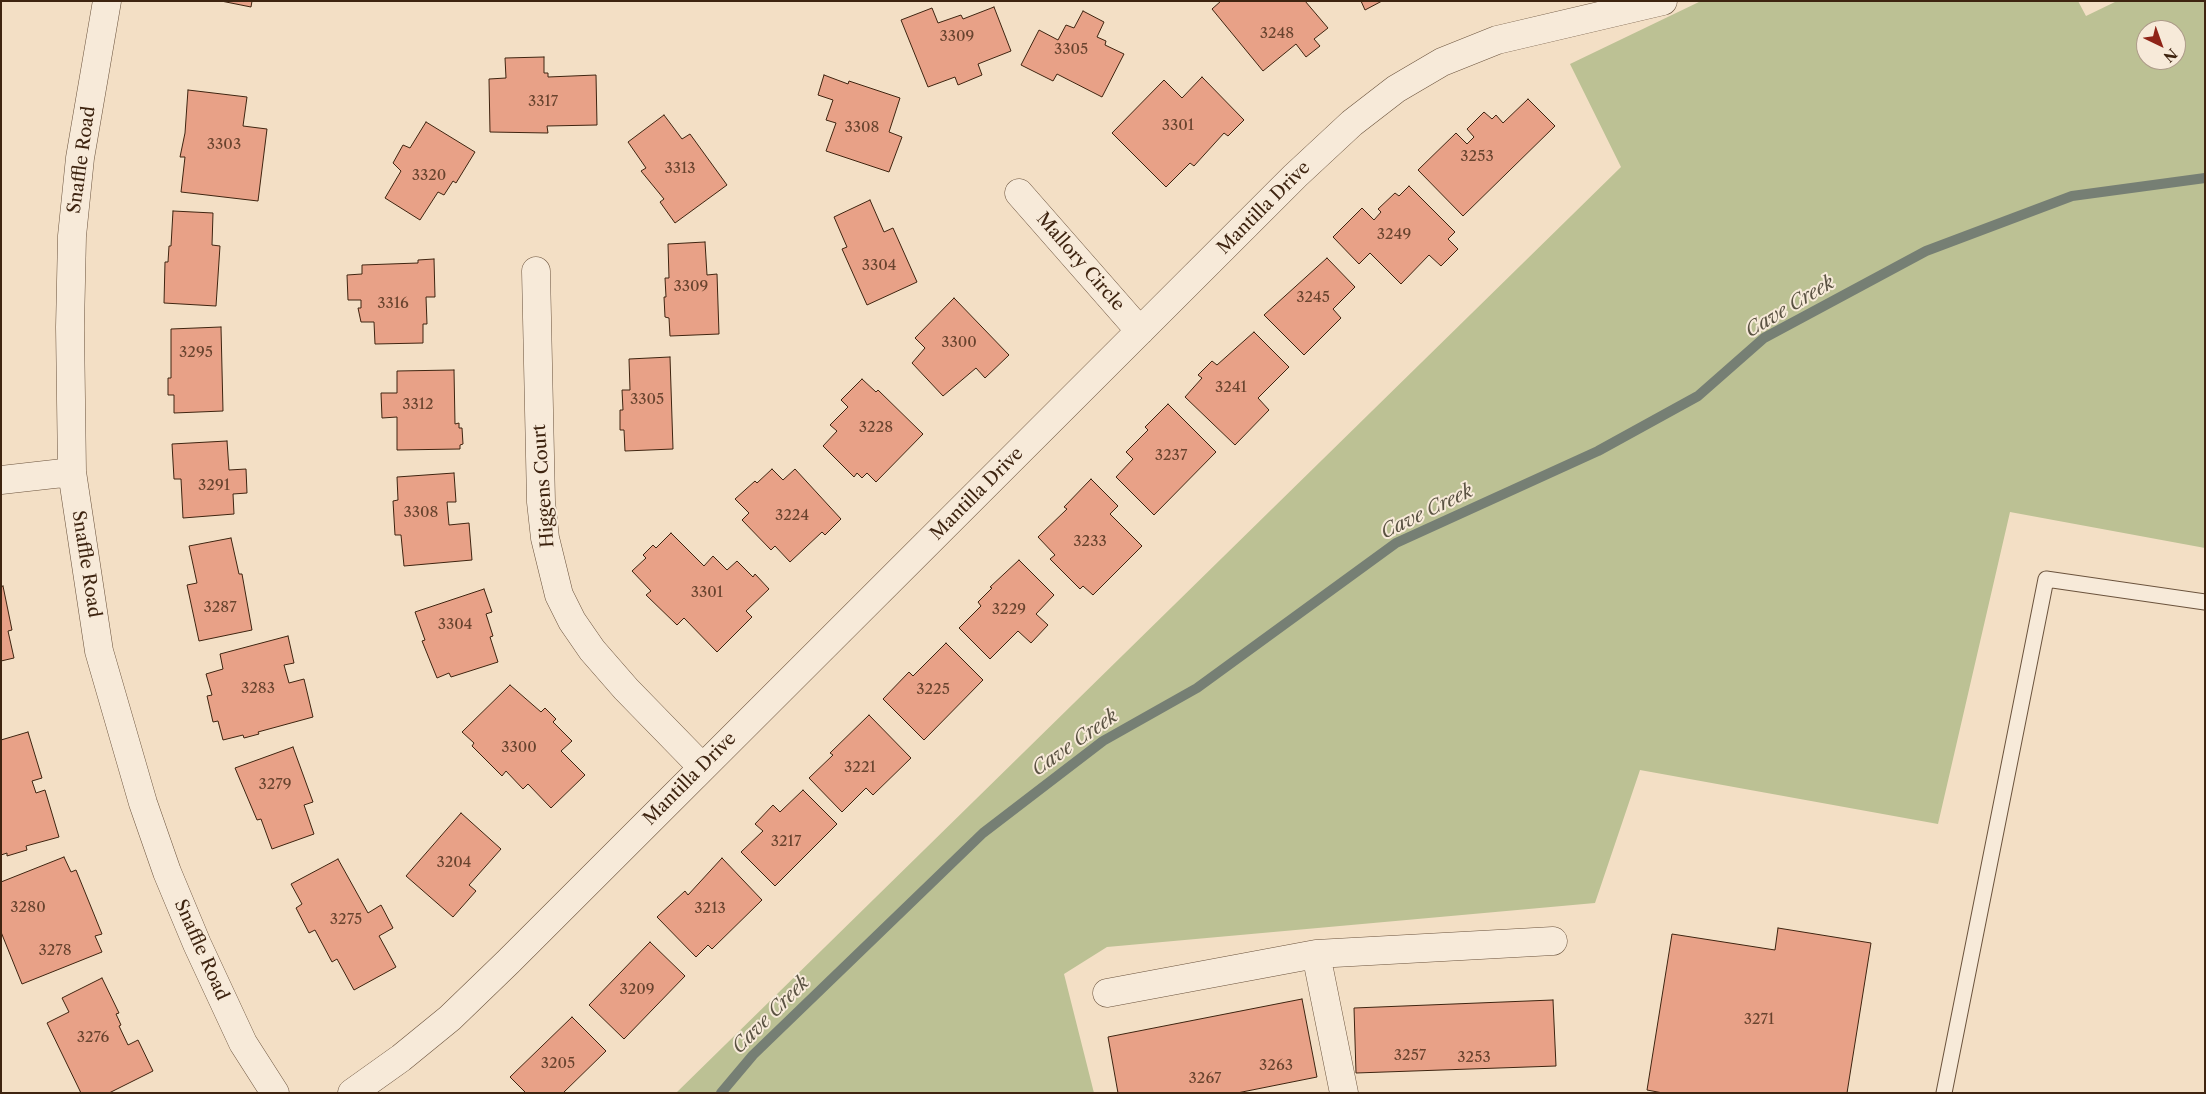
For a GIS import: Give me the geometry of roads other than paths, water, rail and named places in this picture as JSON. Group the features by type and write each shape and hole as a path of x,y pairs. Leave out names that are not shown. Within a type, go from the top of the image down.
{"street":[{"name":"Snaffle Road","path":"108,1 80,158 72,236 72,472 99,651 143,803 167,872 197,944 243,1043 275,1093"},
{"name":"Mantilla Drive","path":"352,1093 401,1058 450,1018 1295,176 1352,123 1396,89 1442,62 1497,40 1663,1"},
{"name":"Mallory Circle","path":"1019,193 1140,331"},
{"name":"Higgens Court","path":"536,271 542,502 545,538 559,594 572,621 592,650 626,689 702,767"},
{"path":"1,480 72,472"},
{"path":"1107,993 1316,954 1553,941"},
{"path":"1316,954 1344,1093"}],"lane":[{"path":"1944,1093 2046,578 2205,602"}],"waterway":[{"name":"Cave Creek","path":"721,1093 753,1055 983,833 1103,741 1197,688 1396,543 1598,451 1698,396 1764,338 1926,251 2072,196 2205,178"}]}
